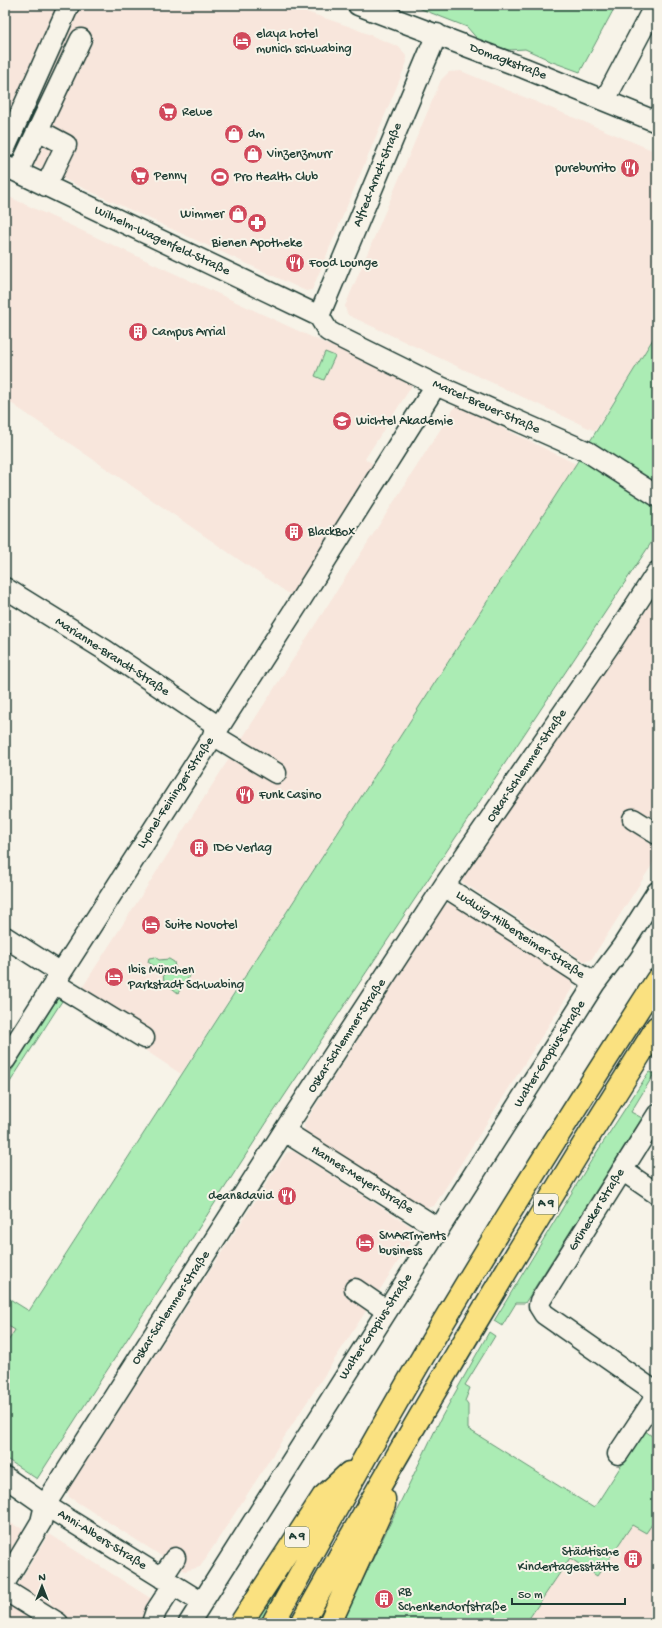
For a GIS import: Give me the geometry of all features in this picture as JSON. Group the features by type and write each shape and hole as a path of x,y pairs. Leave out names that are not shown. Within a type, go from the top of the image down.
{"highway":[{"name":"A 9","path":"241,1623 323,1497 363,1460 458,1297 554,1138 657,980"},
{"name":"A 9","path":"302,1623 384,1478 504,1273 567,1168 657,1027"},
{"path":"273,1623 363,1460"},
{"path":"330,1623 384,1505 384,1478"}],"street":[{"path":"5,148 69,5"},
{"name":"Domagkstraße","path":"358,5 437,34 657,122"},
{"path":"605,100 655,5"},
{"name":"Alfred-Arndt-Straße","path":"319,316 437,34"},
{"path":"12,169 38,130 81,38"},
{"path":"38,130 66,145 46,186"},
{"name":"Wilhelm-Wagenfeld-Straße","path":"12,169 319,316"},
{"name":"Marcel-Breuer-Straße","path":"319,316 328,331 436,385 588,452 657,496"},
{"name":"Lyonel-Feininger-Straße","path":"5,1060 348,526 436,385"},
{"name":"Oskar-Schlemmer-Straße","path":"5,1582 42,1522 46,1505 284,1131 444,886 613,640 657,572"},
{"name":"Marianne-Brandt-Straße","path":"5,588 105,650 276,773"},
{"path":"633,820 657,834"},
{"name":"Ludwig-Hilberseimer-Straße","path":"444,886 595,983"},
{"name":"Walter-Gropius-Straße","path":"189,1623 595,983 622,946 657,892"},
{"path":"5,937 58,978 144,1038"},
{"name":"Grünecker Straße","path":"657,1115 540,1301 539,1306 544,1314 657,1394"},
{"name":"Hannes-Meyer-Straße","path":"284,1131 439,1229"},
{"path":"622,1170 657,1194"},
{"path":"355,1289 387,1311"},
{"path":"618,1454 651,1420 657,1394"},
{"name":"Anni-Albers-Straße","path":"5,1477 46,1505 201,1602"},
{"path":"152,1623 168,1582 175,1558"},
{"path":"5,1590 58,1623"}],"shaded area":[{"path":"5,5 286,5 351,27 399,47 406,56 407,62 312,290 306,291 5,152"},
{"path":"461,71 657,152 657,341 653,339 595,431 348,315 346,311 345,306 441,80 449,72"},
{"path":"5,195 413,384 365,459 377,466 295,598 5,399"},
{"path":"456,405 576,464 181,1074 73,1002"},
{"path":"657,575 657,857 591,960 584,961 462,882 462,876"},
{"path":"451,903 572,981 573,987 434,1206 425,1208 305,1131 304,1124 444,905"},
{"path":"293,1151 412,1227 414,1237 200,1567 185,1571 69,1497 68,1490 286,1153"},
{"path":"5,1324 15,1330 5,1346"},
{"path":"657,1517 657,1623 526,1623 570,1557 597,1576 633,1524 646,1533"},
{"path":"5,1521 23,1529 5,1559"},
{"path":"48,1535 51,1535 166,1608 169,1613 162,1623 5,1623 5,1605"}],"green space":[{"path":"411,5 616,5 580,72 547,60 525,49 509,50 479,41 467,27"},
{"path":"653,339 657,341 657,534 269,1119 37,1479 5,1458 5,1346 15,1330 5,1324 5,1296 29,1311 576,464"},
{"path":"325,352 335,356 324,380 315,376"},
{"path":"155,957 159,960 169,959 174,962 176,972 181,973 186,969 192,972 178,993 164,983 163,972 148,962 149,958"},
{"path":"58,998 62,1001 5,1090 5,1081"},
{"path":"649,1072 654,1074 631,1112 642,1118 525,1303 516,1303 502,1326 494,1321 591,1161"},
{"path":"489,1332 495,1336 465,1385 470,1388 465,1401 468,1405 468,1429 594,1508 644,1430 657,1440 657,1517 646,1533 632,1525 597,1576 570,1558 526,1623 342,1623 441,1418"},
{"path":"302,1554 262,1623 255,1623 288,1571"}],"place":[{"name":"elaya hotel munich schwabing","path":"242,41"},
{"name":"Rewe","path":"168,112"},
{"name":"dm","path":"234,134"},
{"name":"Vinzenzmurr","path":"253,154"},
{"name":"pureburrito","path":"630,168"},
{"name":"Penny","path":"140,176"},
{"name":"Pro Health Club","path":"220,177"},
{"name":"Wimmer","path":"238,214"},
{"name":"Bienen Apotheke","path":"257,223"},
{"name":"Food Lounge","path":"295,263"},
{"name":"Campus Arrial","path":"138,332"},
{"name":"Wichtel Akademie","path":"342,421"},
{"name":"BlackBox","path":"294,532"},
{"name":"Funk Casino","path":"245,795"},
{"name":"IDG Verlag","path":"199,848"},
{"name":"Suite Novotel","path":"151,925"},
{"name":"Ibis München Parkstadt Schwabing","path":"114,977"},
{"name":"dean&david","path":"287,1196"},
{"name":"SMARTments business","path":"365,1243"},
{"name":"Städtische Kindertagesstätte","path":"633,1559"},
{"name":"RB Schenkendorfstraße","path":"384,1599"}]}
